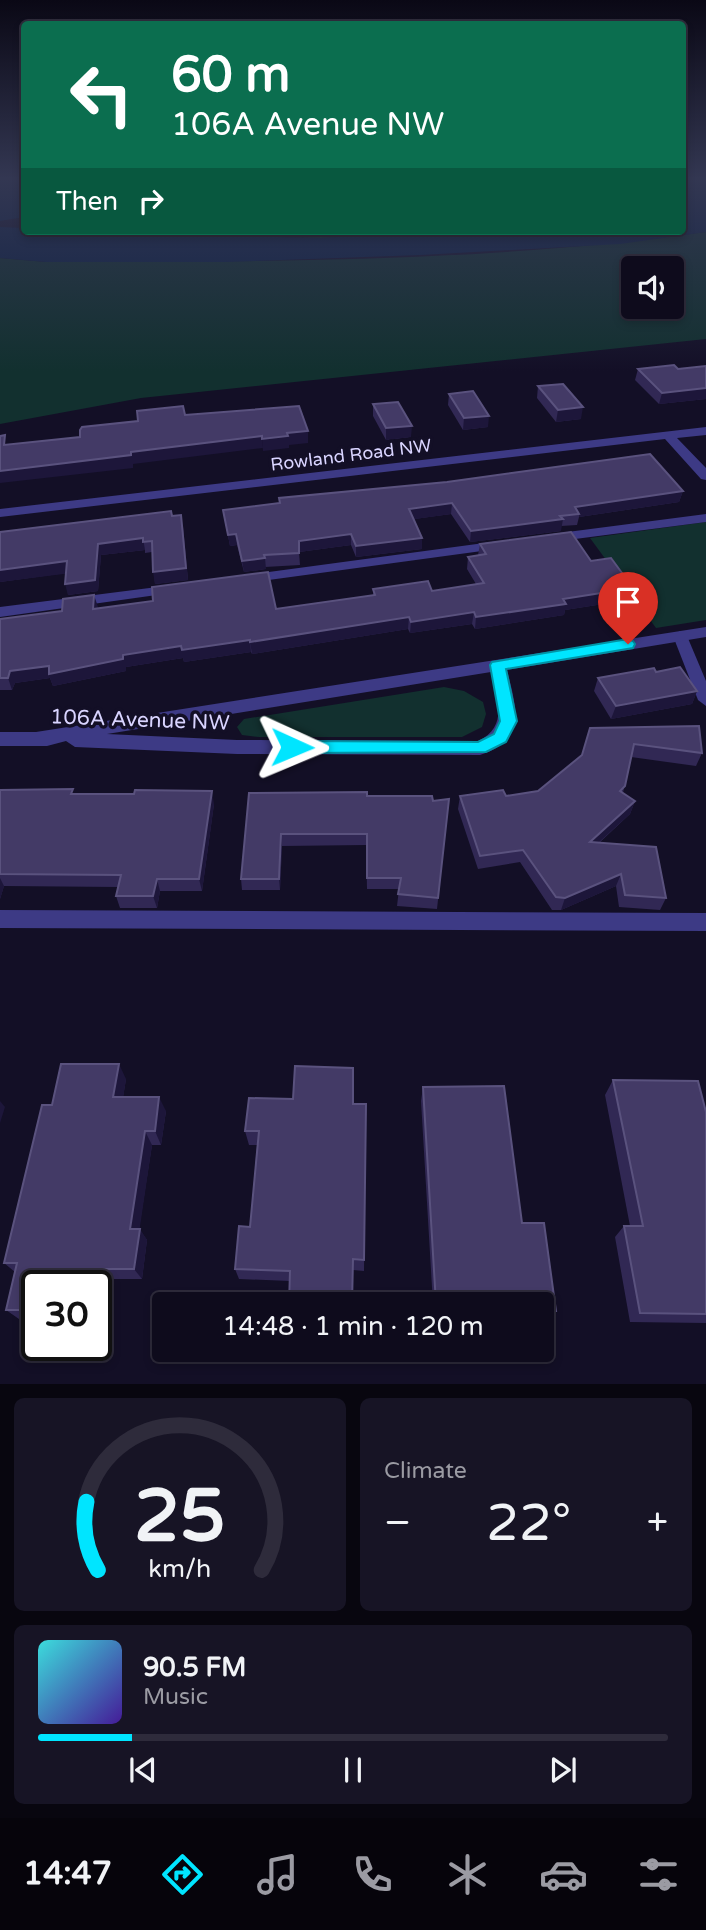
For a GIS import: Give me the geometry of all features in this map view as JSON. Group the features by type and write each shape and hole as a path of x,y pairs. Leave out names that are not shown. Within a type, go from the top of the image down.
{"street":[{"name":"Rowland Road NW","path":"0,513 706,431"},
{"path":"668,436 706,476"},
{"name":"106A Avenue NW","path":"36,739 706,632"},
{"name":"106A Avenue NW","path":"0,739 237,747 480,748 500,738 508,721 498,665"}],"lane":[{"path":"540,540 706,518"},
{"path":"235,581 512,544"},
{"path":"0,612 194,586"},
{"path":"680,636 706,700"},
{"path":"0,919 706,922"}],"green space":[{"path":"627,242 706,242 706,339 141,398 0,424 0,258 46,262 211,262 459,255"},
{"path":"706,522 706,620 656,628 590,538"},
{"path":"444,687 464,691 483,702 486,714 482,727 462,737 259,737 242,735 237,727 244,719"}],"water":[{"path":"0,242 637,242 421,255 226,262 46,262 0,258"}],"building":[{"path":"674,365 678,369 706,366 706,388 662,393 638,369"},
{"path":"563,384 583,407 558,410 538,386"},
{"path":"473,391 489,416 464,418 449,394"},
{"path":"398,402 412,426 386,428 373,404"},
{"path":"183,406 185,415 299,406 308,431 287,433 288,436 262,439 262,436 0,471 0,436 5,435 4,445 80,437 82,427 138,421 137,411"},
{"path":"650,454 683,491 575,507 579,514 560,516 563,519 471,531 452,503 409,509 422,538 356,546 351,534 299,541 299,553 264,555 265,558 242,561 236,534 228,535 223,510 280,503 279,498 447,482"},
{"path":"171,511 172,516 181,515 186,568 153,572 152,541 143,542 143,538 98,544 95,580 65,584 67,561 0,570 0,532"},
{"path":"571,532 591,561 611,558 633,588 563,599 566,604 476,617 474,612 411,622 409,617 250,642 182,650 181,646 123,655 123,659 49,674 49,666 10,671 8,678 0,678 0,619 62,611 63,599 94,595 93,609 153,601 152,587 268,572 276,609 375,595 373,589 428,581 432,591 484,583 468,557 486,554 480,544"},
{"path":"680,667 697,691 616,706 598,678 654,668 656,672"},
{"path":"699,726 702,753 634,744 625,786 620,791 635,801 590,842 656,847 666,898 625,895 621,874 565,898 556,897 523,850 480,856 460,796 503,790 506,796 538,791 582,755 590,728"},
{"path":"73,789 71,794 134,794 135,790 212,791 199,879 157,879 153,896 116,896 121,875 0,874 0,790"},
{"path":"367,792 367,796 432,796 433,801 449,799 438,898 398,894 401,878 367,878 367,834 281,834 279,879 241,879 249,793"},
{"path":"61,1064 119,1064 113,1097 159,1097 155,1131 145,1131 130,1229 140,1229 134,1269 21,1270 21,1310 6,1310 17,1263 4,1263 42,1105 52,1105"},
{"path":"295,1066 353,1068 353,1104 366,1104 364,1260 353,1259 352,1292 289,1292 290,1271 235,1269 239,1226 250,1227 259,1131 245,1131 249,1098 293,1099"},
{"path":"613,1080 698,1081 706,1112 706,1314 640,1313 624,1226 643,1226"},
{"path":"504,1086 522,1223 544,1223 553,1292 435,1292 423,1087"}],"route":[{"path":"292,747 480,748 500,738 508,721 498,665 628,644"}]}
